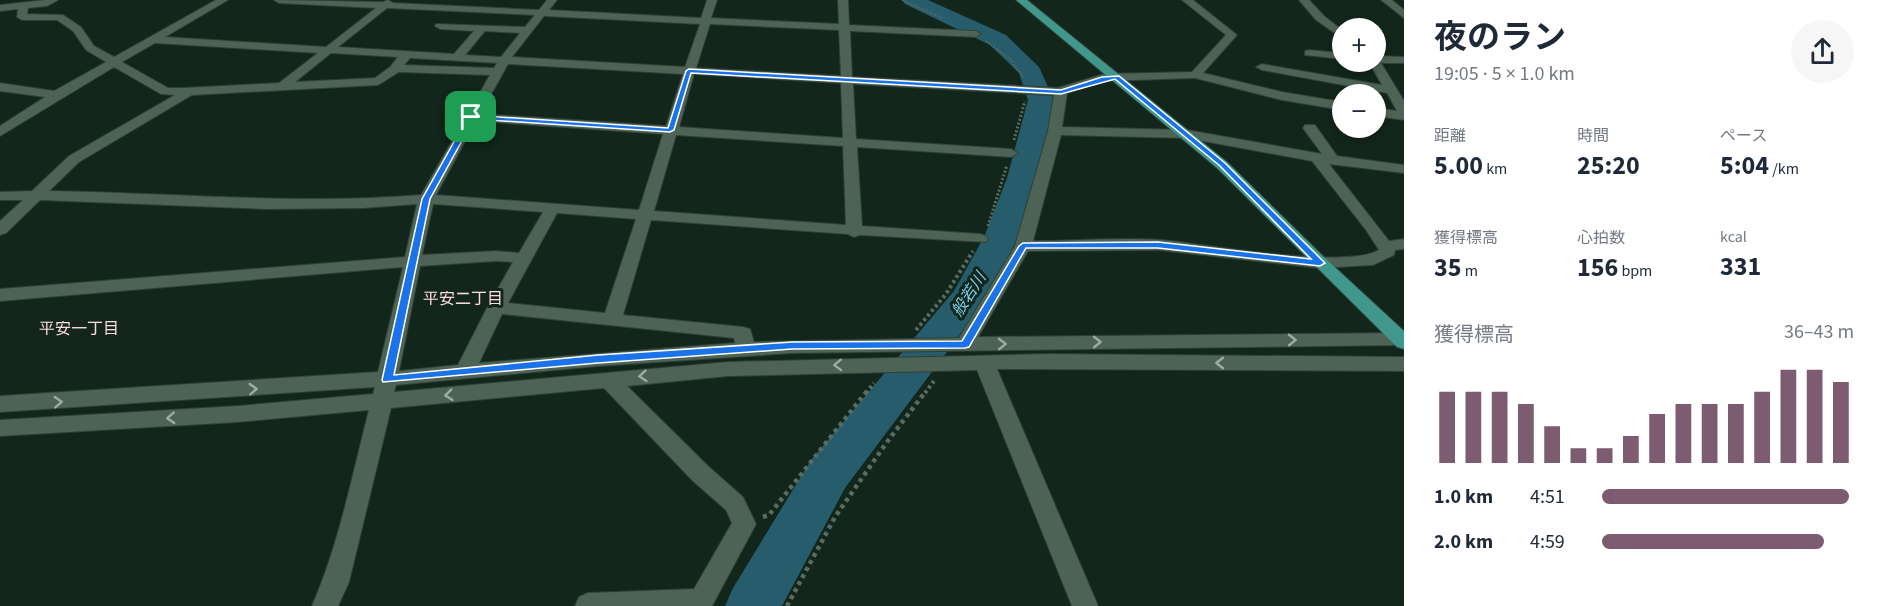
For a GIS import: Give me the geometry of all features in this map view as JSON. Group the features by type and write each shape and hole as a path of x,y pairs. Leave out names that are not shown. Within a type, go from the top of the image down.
{"main road":[{"path":"1021,0 1222,165 1320,263 1403,340"}],"street":[{"path":"0,8 19,4 44,4 54,0"},
{"path":"0,132 56,95 223,0"},
{"path":"279,0 388,3 542,14 976,34"},
{"path":"325,606 336,582 349,537 387,380 426,199 505,60 552,0"},
{"path":"612,320 712,0"},
{"path":"843,0 854,232"},
{"path":"1187,0 1232,35 1195,75"},
{"path":"1304,0 1332,27"},
{"path":"1386,0 1404,15"},
{"path":"280,88 388,3"},
{"path":"19,4 22,17 59,17 76,29 90,48 165,91 280,88 378,81 395,68 406,54"},
{"path":"440,26 527,30"},
{"path":"457,57 482,28"},
{"path":"153,40 1061,92 1094,81 1116,77 1195,75 1282,96 1332,104"},
{"path":"1309,53 1332,55"},
{"path":"1386,60 1404,60"},
{"path":"1262,67 1395,92"},
{"path":"395,68 498,72"},
{"path":"1382,72 1395,92 1404,114 1386,113"},
{"path":"0,87 56,95"},
{"path":"0,230 74,159 189,92"},
{"path":"951,354 1023,246 1055,131 1061,92"},
{"path":"471,117 849,140 1011,153"},
{"path":"1023,246 1158,245 1320,263 1373,260 1388,251 1325,159 1311,128"},
{"path":"1055,131 1187,134 1325,159 1404,169"},
{"path":"0,196 36,194 362,205 426,199 854,232 980,239"},
{"path":"465,372 496,308 552,209"},
{"path":"1384,246 1404,244"},
{"path":"0,295 412,261 496,256 524,258"},
{"path":"496,308 743,333 745,349"},
{"path":"0,428 238,414 728,369 886,364 951,354 1403,340"},
{"path":"0,404 387,380 598,359 792,346 911,345 984,362 1404,364"},
{"path":"984,362 1085,606"},
{"path":"588,606 699,603 744,524 735,504 701,474 608,379"}],"path":[{"path":"787,606 835,518 951,354"},
{"path":"744,524 769,515 874,384 886,364"}],"waterway":[{"name":"般若川","path":"753,606 828,474 969,297 1001,237 1022,178 1041,100 1031,72 998,40 912,0"}],"district":[{"name":"平安二丁目","path":"463,298"},
{"name":"平安一丁目","path":"79,328"}],"route":[{"path":"689,71 1061,92 1104,78 1116,77 1222,165 1320,263 1158,245 1023,246 965,344 792,346 598,359 387,380 426,199 471,117 670,130 689,71"}]}
